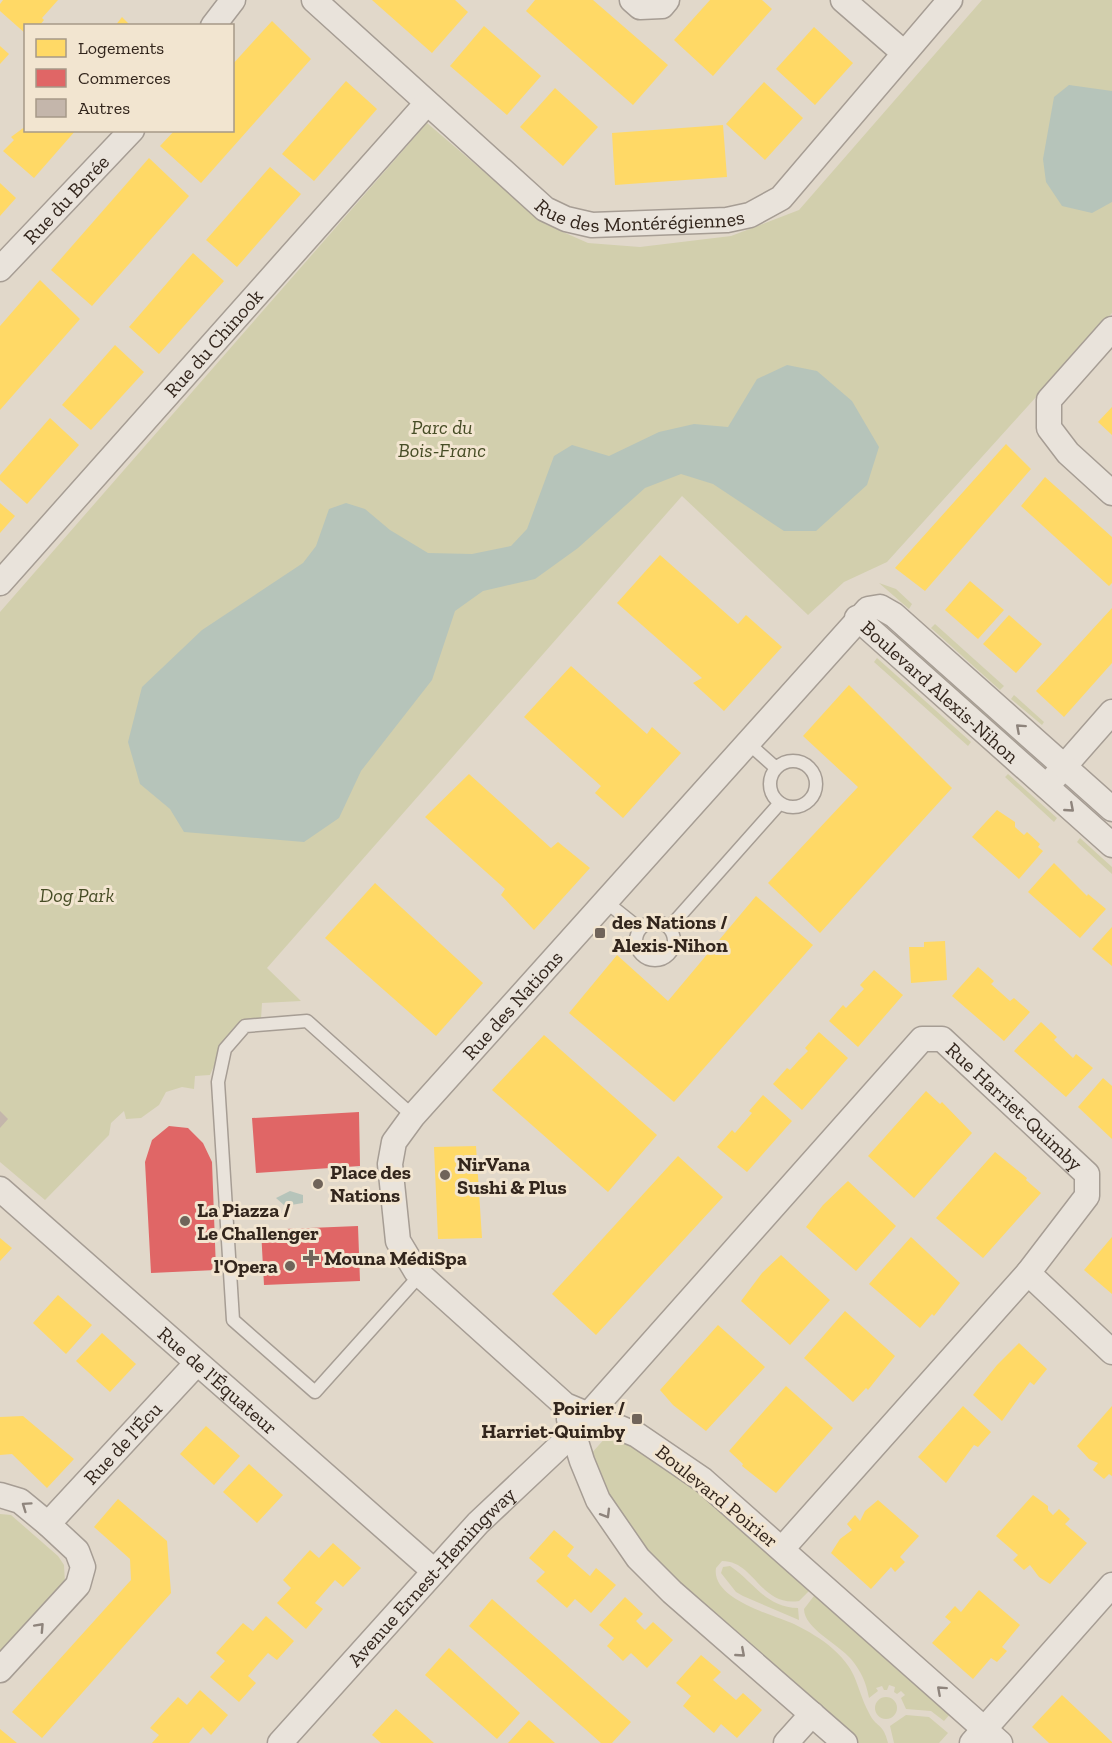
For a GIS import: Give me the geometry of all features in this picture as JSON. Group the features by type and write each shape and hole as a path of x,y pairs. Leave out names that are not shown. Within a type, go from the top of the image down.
{"street":[{"path":"215,24 233,0"},
{"name":"Rue des Montérégiennes","path":"314,0 545,209 566,219 592,225 727,220 750,215 781,198 950,0"},
{"path":"632,0 640,7 662,6 667,0"},
{"path":"843,0 904,54"},
{"name":"Rue du Chinook","path":"0,584 428,103"},
{"name":"Rue du Borée","path":"0,269 130,132"},
{"path":"1112,329 1049,400 1048,428 1068,453 1112,492"},
{"name":"Boulevard Alexis-Nihon","path":"1112,809 886,609 874,607 857,618 1112,845"},
{"name":"Rue des Nations","path":"565,1405 420,1275 407,1259 398,1241 390,1164 394,1142 413,1116 857,618"},
{"path":"1046,787 1112,712"},
{"name":"Rue Harriet-Quimby","path":"580,1423 922,1039 942,1039 1087,1174 1087,1196 1028,1273 782,1549"},
{"name":"Rue de l'Équateur","path":"0,1190 434,1571"},
{"path":"1028,1273 1112,1352"},
{"name":"Rue de l'Écu","path":"48,1524 197,1363"},
{"name":"Boulevard Poirier","path":"565,1405 580,1423 637,1435 676,1460 782,1549 985,1738"},
{"path":"580,1423 598,1500 638,1558 672,1592 845,1743"},
{"name":"Avenue Ernest-Hemingway","path":"280,1743 498,1502 580,1423"},
{"path":"0,1495 20,1501 48,1524 77,1551 83,1567 78,1585 0,1670"},
{"path":"985,1738 1112,1585"},
{"path":"786,1743 812,1714"}],"lane":[{"path":"747,742 776,768"},
{"path":"785,762 800,762 812,770 816,785 815,792 805,804 790,807 780,803 770,787 776,768 785,762"},
{"path":"669,928 780,803"},
{"path":"605,901 640,929"},
{"path":"657,922 669,928 674,946 667,957 655,961 639,952 635,941 640,929 657,922"},
{"path":"413,1116 307,1021 244,1026 225,1049 218,1082 233,1320 315,1392 420,1275"}],"green space":[{"name":"Parc du Bois-Franc","path":"982,0 1112,0 1112,313 887,562 844,582 808,615 682,496 267,968 301,1001 262,1003 261,1019 236,1035 219,1056 210,1075 195,1076 194,1089 182,1087 166,1092 159,1105 141,1118 126,1119 124,1111 111,1123 109,1135 45,1200 0,1162 0,612 427,123 545,224 588,243 640,247 731,236 799,210"},
{"path":"879,583 896,589 912,604 909,609"},
{"path":"935,624 1004,686 1000,690 931,628"},
{"path":"902,629 1028,741 1016,754 891,643"},
{"path":"877,658 971,742 968,746 874,662"},
{"path":"1014,695 1044,722 1042,725 1011,699"},
{"path":"1008,774 1057,818 1054,822 1005,777"},
{"path":"1080,838 1112,867 1112,874 1077,842"},
{"path":"607,1436 620,1438 683,1476 812,1588 799,1601 786,1601 766,1591 751,1575 733,1563 722,1561 716,1568 717,1579 723,1589 733,1597 804,1629 841,1657 856,1679 869,1713 882,1728 888,1743 857,1743 650,1556 612,1504 590,1455"},
{"path":"0,1514 11,1515 58,1556 64,1565 65,1583 0,1655"},
{"path":"730,1566 777,1604 798,1608 799,1620 736,1592 721,1573 723,1567"},
{"path":"817,1592 951,1713 944,1721 931,1711 906,1709 901,1698 905,1695 901,1691 897,1694 894,1692 895,1687 889,1685 887,1690 884,1690 882,1686 876,1688 878,1691 869,1698 863,1677 855,1663 815,1629 805,1616 804,1609"},
{"path":"886,1697 894,1700 897,1708 894,1716 886,1719 878,1716 875,1708 878,1700"},
{"path":"906,1715 929,1717 948,1733 939,1743 894,1743 890,1726"}],"shaded area":[{"path":"1069,85 1112,91 1112,202 1092,213 1062,206 1046,182 1043,159 1054,97"},
{"path":"787,365 817,371 852,401 879,447 867,485 816,531 784,531 713,484 681,474 645,488 578,548 535,579 483,591 455,611 432,680 361,771 339,818 304,842 184,832 170,809 140,784 128,742 142,687 202,630 303,563 316,546 329,509 346,503 365,509 390,530 428,553 472,554 511,546 527,529 554,456 572,445 609,456 659,432 694,424 728,427 757,379"},
{"path":"290,1191 303,1195 303,1203 285,1206 276,1198"}],"building: Logements":[{"path":"3,0 58,0 42,18 44,20 41,24 24,24 24,32 0,11 0,4"},
{"path":"372,0 455,0 468,12 432,53"},
{"path":"535,0 593,0 668,65 633,105 526,11"},
{"path":"710,0 762,0 772,9 713,76 674,40"},
{"path":"122,17 129,24 117,24"},
{"path":"272,21 311,59 201,183 160,146 173,132 234,132 234,63"},
{"path":"484,26 541,76 507,115 450,66"},
{"path":"814,27 853,63 815,105 776,69"},
{"path":"0,46 9,54 0,64"},
{"path":"346,81 377,109 314,181 282,154"},
{"path":"764,82 803,118 765,160 726,124"},
{"path":"555,88 598,127 563,166 520,127"},
{"path":"723,125 727,177 615,185 612,133"},
{"path":"24,127 24,132 74,132 34,178 3,151 14,140 11,137"},
{"path":"149,158 189,196 92,306 51,270"},
{"path":"270,167 301,194 237,267 206,240"},
{"path":"0,183 16,198 0,216"},
{"path":"193,253 224,281 159,354 129,327"},
{"path":"40,280 80,319 0,410 0,326"},
{"path":"115,345 144,372 91,430 62,405"},
{"path":"1112,407 1112,435 1098,422"},
{"path":"50,418 79,445 27,504 0,480 0,475"},
{"path":"1006,444 1031,469 925,591 895,568"},
{"path":"1045,477 1112,537 1112,583 1109,586 1021,506"},
{"path":"0,503 15,516 0,533"},
{"path":"660,555 738,624 746,615 782,647 724,711 693,683 702,678 617,603"},
{"path":"970,581 1004,610 978,639 945,610"},
{"path":"1112,608 1112,663 1064,717 1036,691"},
{"path":"1009,615 1042,644 1016,673 983,644"},
{"path":"571,666 647,734 652,727 681,753 623,818 595,793 601,786 524,717"},
{"path":"849,685 952,788 820,933 768,883 858,787 803,736"},
{"path":"469,774 551,848 558,842 590,868 534,930 501,895 505,889 425,817"},
{"path":"997,810 1015,822 1015,827 1024,835 1027,832 1040,844 1038,847 1043,851 1019,879 972,837"},
{"path":"1054,863 1087,896 1088,894 1106,909 1080,938 1028,892"},
{"path":"375,883 483,983 436,1036 325,938"},
{"path":"756,896 813,945 674,1102 569,1013 617,955 668,1001"},
{"path":"1112,927 1112,966 1092,949"},
{"path":"945,941 947,980 911,983 909,947 924,947 924,942"},
{"path":"978,967 994,981 991,984 1010,1001 1014,998 1030,1012 1004,1041 952,996"},
{"path":"874,970 903,995 858,1047 829,1021 843,1005 846,1008 864,989 860,985"},
{"path":"1041,1022 1057,1037 1054,1040 1073,1058 1076,1054 1093,1068 1066,1097 1014,1051"},
{"path":"819,1032 848,1058 802,1110 773,1084 787,1068 790,1070 808,1051 805,1048"},
{"path":"544,1035 657,1135 608,1192 492,1090"},
{"path":"1103,1078 1112,1086 1112,1139 1078,1107"},
{"path":"926,1091 940,1104 942,1102 972,1133 914,1198 868,1156"},
{"path":"763,1095 792,1121 747,1172 717,1147 732,1130 735,1133 752,1113 749,1111"},
{"path":"476,1146 482,1238 438,1239 434,1147"},
{"path":"995,1152 1027,1178 1026,1180 1041,1193 983,1258 936,1218"},
{"path":"678,1156 723,1197 596,1335 552,1294"},
{"path":"848,1181 896,1226 856,1271 806,1227 823,1205"},
{"path":"911,1237 960,1283 934,1316 932,1314 920,1328 869,1284"},
{"path":"1112,1237 1112,1294 1084,1270"},
{"path":"0,1238 12,1248 0,1261"},
{"path":"781,1255 830,1300 790,1345 741,1301 762,1273"},
{"path":"58,1295 92,1325 66,1354 33,1323"},
{"path":"845,1311 895,1356 868,1390 866,1388 853,1402 804,1358"},
{"path":"718,1325 765,1367 706,1431 673,1405 660,1390"},
{"path":"102,1333 136,1364 110,1392 76,1361"},
{"path":"1019,1343 1047,1369 1034,1385 1030,1382 1002,1421 973,1395 997,1365"},
{"path":"786,1386 833,1428 776,1493 742,1466 743,1464 729,1451"},
{"path":"963,1406 991,1432 978,1447 974,1445 946,1483 918,1457"},
{"path":"1112,1406 1112,1476 1109,1474 1104,1479 1093,1470 1098,1463 1089,1459 1077,1446"},
{"path":"23,1416 74,1459 47,1488 12,1454 0,1455 0,1417"},
{"path":"206,1426 240,1456 214,1485 180,1454"},
{"path":"249,1464 283,1495 257,1523 223,1492"},
{"path":"1033,1495 1048,1506 1048,1510 1053,1515 1059,1509 1070,1519 1065,1524 1087,1543 1050,1584 1039,1577 1030,1565 1024,1570 1013,1560 1018,1555 996,1536"},
{"path":"118,1499 167,1541 171,1593 42,1738 12,1712 131,1580 130,1559 94,1527"},
{"path":"878,1500 919,1536 900,1557 905,1562 895,1572 891,1567 871,1589 831,1553 840,1539 852,1530 847,1524 855,1515 860,1521 865,1511"},
{"path":"554,1530 574,1547 567,1556 590,1576 596,1568 616,1585 591,1613 575,1599 567,1608 536,1581 545,1572 529,1558"},
{"path":"333,1543 361,1568 343,1587 335,1580 315,1603 323,1609 306,1629 277,1603 291,1588 283,1580 310,1550 319,1558"},
{"path":"979,1590 1020,1625 1002,1647 1007,1651 997,1662 991,1658 973,1679 932,1643 951,1622 945,1617 955,1606 961,1612"},
{"path":"625,1597 643,1614 636,1621 645,1630 653,1622 673,1640 647,1668 631,1653 623,1661 607,1646 614,1638 599,1625"},
{"path":"492,1599 631,1722 612,1743 601,1743 469,1626"},
{"path":"266,1616 294,1641 277,1660 268,1653 248,1676 256,1683 239,1702 210,1677 225,1661 216,1653 243,1623 253,1631"},
{"path":"449,1648 520,1713 497,1739 425,1675"},
{"path":"701,1655 721,1672 713,1680 736,1700 743,1693 762,1710 737,1738 721,1724 714,1733 683,1706 691,1696 676,1683"},
{"path":"200,1690 228,1715 211,1735 203,1727 189,1743 152,1743 159,1735 150,1728 178,1697 187,1705"},
{"path":"1062,1695 1112,1743 1049,1743 1032,1727"},
{"path":"396,1709 434,1743 381,1743 372,1735"},
{"path":"529,1720 555,1743 508,1743"},
{"path":"0,1729 17,1743 0,1743"}],"building: Commerces":[{"path":"359,1112 360,1166 256,1173 252,1118"},
{"path":"169,1126 188,1128 203,1143 212,1162 216,1270 151,1273 145,1162 152,1140"},
{"path":"358,1226 360,1281 264,1285 261,1230"}],"building: Autres":[{"path":"0,1111 8,1119 0,1128"}],"place":[{"name":"des Nations / Alexis-Nihon","path":"600,933"},
{"name":"NirVana Sushi & Plus","path":"445,1175"},
{"name":"Place des Nations","path":"318,1184"},
{"name":"La Piazza / Le Challenger","path":"185,1221"},
{"name":"Mouna MédiSpa","path":"311,1258"},
{"name":"l'Opera","path":"290,1266"},
{"name":"Poirier / Harriet-Quimby","path":"637,1419"}],"park label":[{"name":"Dog Park","path":"77,895"}]}
